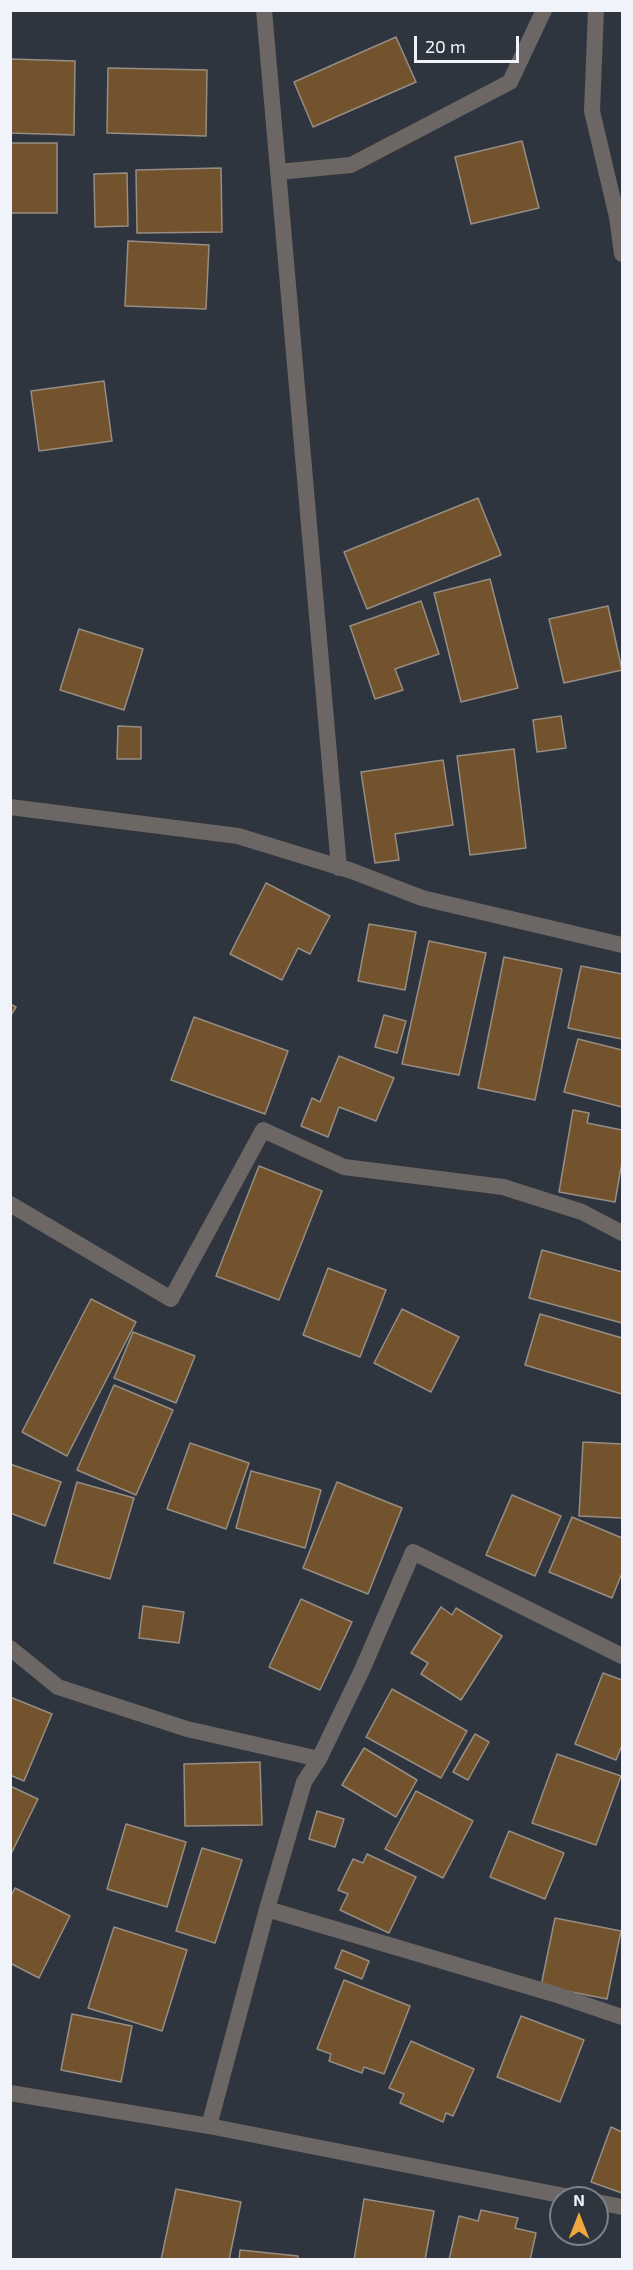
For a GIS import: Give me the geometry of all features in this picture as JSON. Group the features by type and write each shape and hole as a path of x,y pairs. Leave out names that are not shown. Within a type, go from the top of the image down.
{"street":[{"path":"264,10 339,868"},
{"path":"278,172 351,165 510,82 544,10"},
{"path":"596,10 592,111 617,218 622,254"},
{"path":"10,807 238,836 339,868 422,898 622,945"},
{"path":"10,1204 171,1299 263,1130 344,1167 503,1187 582,1212 622,1233"},
{"path":"209,2126 267,1909 304,1782 319,1759 362,1670 413,1552 622,1656"},
{"path":"10,1648 58,1687 187,1729 319,1759"},
{"path":"267,1909 554,1994 622,2017"},
{"path":"10,2093 209,2126 549,2193"}],"building":[{"path":"396,37 416,82 313,127 294,82"},
{"path":"10,59 75,61 74,135 10,133"},
{"path":"108,68 207,70 206,136 107,133"},
{"path":"522,141 539,208 471,224 455,157"},
{"path":"10,143 57,143 57,213 10,213"},
{"path":"221,168 222,232 137,233 136,170"},
{"path":"127,173 128,226 95,227 94,174"},
{"path":"128,241 209,245 206,309 125,306"},
{"path":"104,381 112,441 39,451 31,391"},
{"path":"478,498 501,555 367,609 344,552"},
{"path":"490,579 518,688 461,702 434,593"},
{"path":"421,601 439,654 395,669 403,690 375,699 350,626"},
{"path":"608,606 622,670 564,683 549,619"},
{"path":"79,629 143,649 124,710 60,690"},
{"path":"561,716 566,748 537,752 533,720"},
{"path":"118,726 141,727 141,759 117,759"},
{"path":"514,749 526,848 470,855 457,756"},
{"path":"443,760 453,825 395,834 399,860 375,863 361,772"},
{"path":"266,883 330,916 310,954 298,948 282,980 230,954"},
{"path":"369,924 416,932 405,990 358,981"},
{"path":"429,941 486,953 459,1075 402,1064"},
{"path":"504,957 562,969 535,1100 478,1088"},
{"path":"581,966 622,974 622,1039 568,1028"},
{"path":"10,1004 16,1007 10,1017"},
{"path":"384,1015 406,1021 397,1053 375,1047"},
{"path":"194,1017 288,1051 265,1114 171,1080"},
{"path":"578,1039 622,1050 622,1107 564,1092"},
{"path":"339,1056 394,1078 376,1121 339,1107 328,1137 301,1126 312,1098 320,1102"},
{"path":"573,1110 589,1113 587,1123 622,1130 622,1162 615,1202 559,1192"},
{"path":"259,1166 322,1191 279,1300 216,1276"},
{"path":"542,1250 622,1272 622,1323 529,1298"},
{"path":"328,1268 386,1290 360,1357 303,1335"},
{"path":"91,1299 136,1322 67,1456 22,1432"},
{"path":"402,1309 459,1337 431,1392 374,1363"},
{"path":"540,1314 622,1338 622,1394 525,1365"},
{"path":"133,1332 195,1356 176,1403 114,1378"},
{"path":"114,1385 173,1410 136,1495 77,1470"},
{"path":"583,1442 622,1444 622,1518 579,1516"},
{"path":"190,1443 249,1463 226,1529 167,1509"},
{"path":"10,1464 61,1482 45,1526 10,1513"},
{"path":"251,1471 321,1490 305,1548 236,1528"},
{"path":"77,1482 134,1498 110,1579 54,1563"},
{"path":"337,1482 402,1508 368,1594 303,1568"},
{"path":"512,1495 561,1516 535,1576 486,1555"},
{"path":"572,1517 622,1538 622,1573 612,1598 549,1572"},
{"path":"301,1599 352,1622 320,1690 269,1667"},
{"path":"143,1606 184,1612 179,1643 139,1638"},
{"path":"441,1607 452,1615 456,1608 502,1636 461,1700 421,1674 428,1663 411,1653"},
{"path":"603,1673 622,1680 622,1745 616,1760 575,1744"},
{"path":"392,1689 467,1731 441,1778 366,1737"},
{"path":"10,1697 52,1714 24,1781 10,1775"},
{"path":"475,1734 489,1742 468,1780 453,1772"},
{"path":"364,1748 417,1780 396,1817 342,1785"},
{"path":"557,1754 621,1776 596,1845 532,1823"},
{"path":"260,1762 262,1825 185,1826 184,1764"},
{"path":"10,1786 38,1799 10,1856"},
{"path":"416,1791 473,1821 443,1878 385,1849"},
{"path":"317,1811 344,1819 335,1847 309,1839"},
{"path":"126,1824 186,1842 167,1907 107,1889"},
{"path":"509,1831 564,1853 545,1899 490,1877"},
{"path":"202,1848 242,1860 215,1943 176,1931"},
{"path":"367,1854 416,1877 389,1933 340,1910 348,1894 338,1890 353,1859 363,1863"},
{"path":"15,1888 70,1916 39,1978 10,1963 10,1898"},
{"path":"555,1918 621,1931 607,1999 541,1986"},
{"path":"114,1927 187,1950 162,2031 88,2008"},
{"path":"342,1950 369,1961 362,1979 335,1968"},
{"path":"344,1980 410,2006 384,2074 364,2067 362,2073 329,2061 331,2054 317,2049"},
{"path":"72,2014 132,2026 121,2082 61,2070"},
{"path":"521,2016 584,2040 560,2102 497,2077"},
{"path":"411,2041 474,2069 453,2116 446,2113 443,2122 400,2103 404,2094 389,2088"},
{"path":"611,2127 622,2132 622,2193 609,2188 609,2186 591,2182"},
{"path":"176,2189 241,2202 229,2260 161,2260"},
{"path":"364,2199 434,2211 425,2260 354,2260"},
{"path":"481,2210 518,2218 515,2228 536,2233 530,2260 449,2260 459,2216 478,2221"},
{"path":"240,2250 298,2256 298,2260 239,2260"}]}
